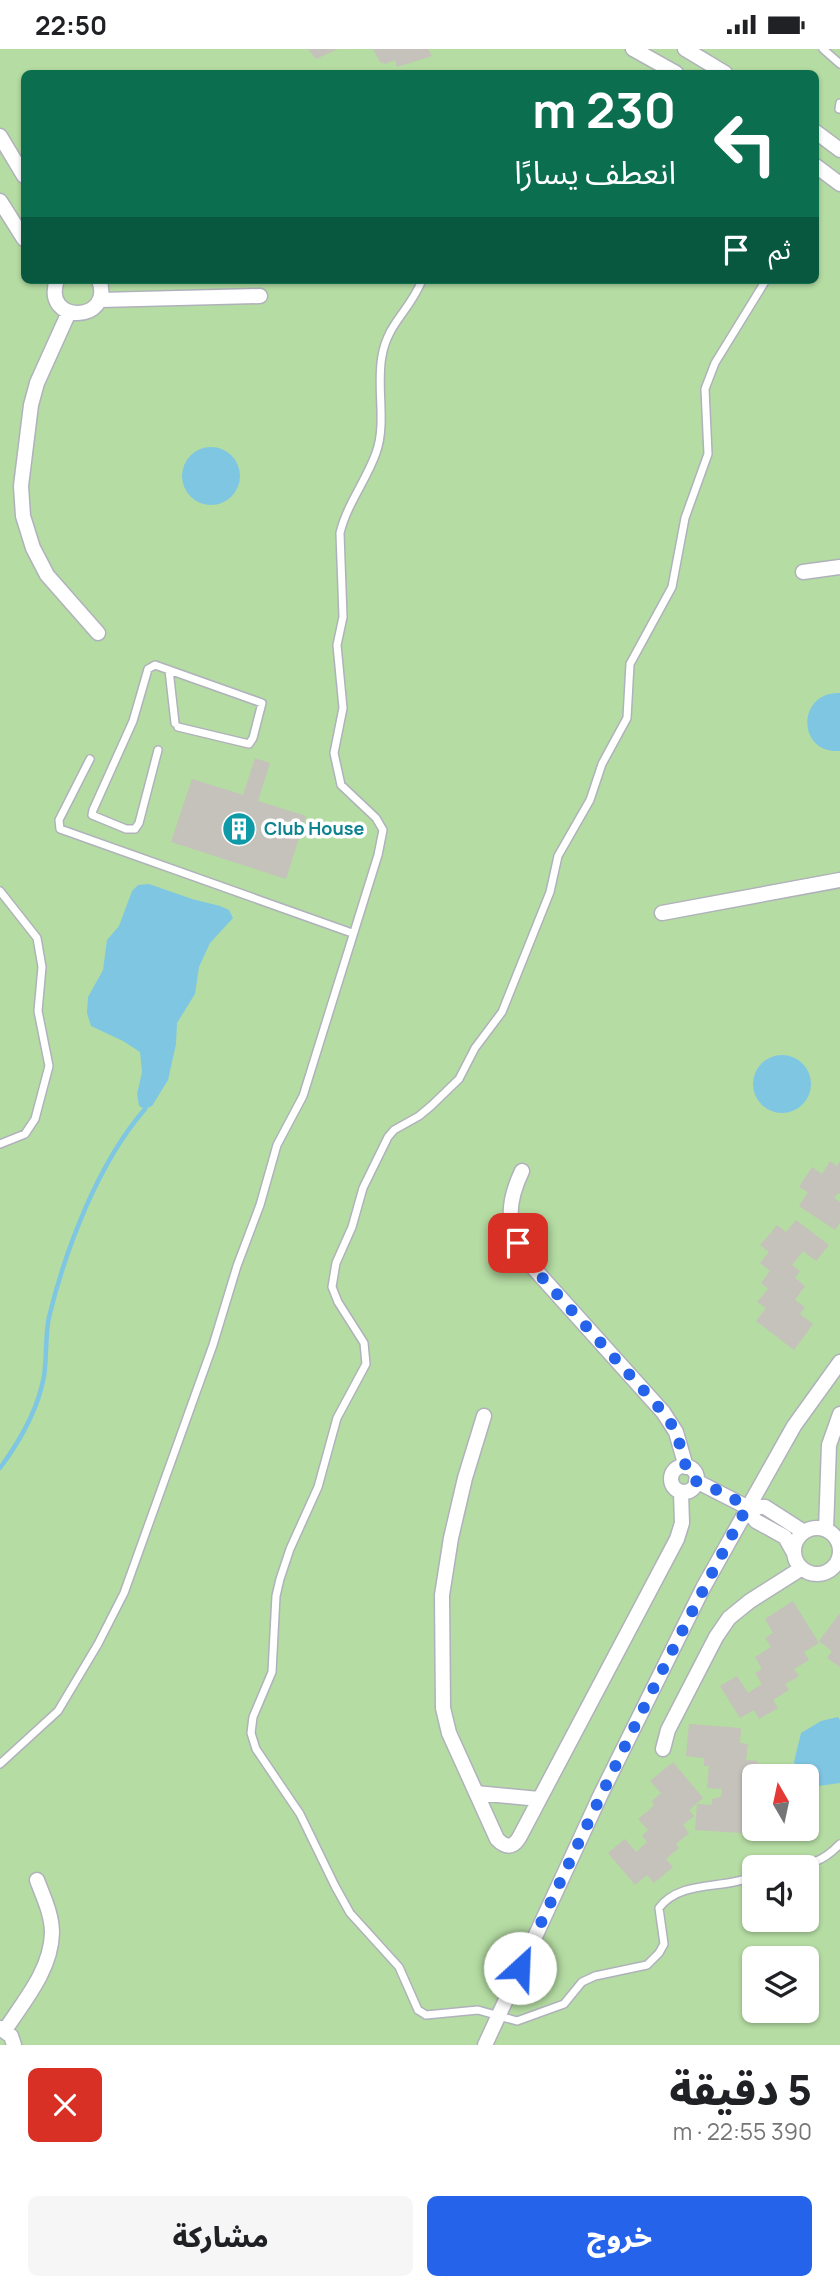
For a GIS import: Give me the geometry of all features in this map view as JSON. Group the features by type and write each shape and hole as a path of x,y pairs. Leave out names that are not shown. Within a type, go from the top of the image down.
{"street":[{"path":"633,49 671,70"},
{"path":"685,49 720,70"},
{"path":"819,134 840,150"},
{"path":"0,136 21,171"},
{"path":"819,168 840,184"},
{"path":"0,201 21,234"},
{"path":"49,284 63,308 69,312 83,313 90,311 100,300 100,284"},
{"path":"55,296 56,284"},
{"path":"100,300 260,296"},
{"path":"69,312 37,383 31,405 20,486 23,516 33,548 47,575 98,633"},
{"path":"803,572 840,567"},
{"path":"662,913 840,880"},
{"path":"522,1171 511,1194 511,1219 518,1243 530,1264 663,1412 676,1431 686,1467 695,1474 696,1481 689,1490 681,1492 674,1488 671,1477 675,1470 686,1467"},
{"path":"485,2045 600,1797 745,1506 794,1426 840,1361"},
{"path":"826,1530 829,1445 840,1414"},
{"path":"484,1416 453,1526 443,1595 443,1707 449,1733 496,1839 503,1845 509,1847 516,1844 677,1539 682,1523 681,1492"},
{"path":"696,1481 745,1506 765,1507 804,1532"},
{"path":"745,1506 756,1521 785,1537 802,1568 816,1574 831,1569 839,1560 839,1543 831,1533 818,1528 804,1532 796,1541 794,1553"},
{"path":"663,1748 668,1730 716,1637 729,1618 750,1601 802,1568"},
{"path":"476,1793 539,1799"},
{"path":"15,2045 11,2036 3,2029 40,1977 49,1953 52,1931 37,1880"}],"lane":[{"path":"823,49 840,64"},
{"path":"839,109 840,103"},
{"path":"0,1764 58,1711 98,1644 124,1593 213,1345 236,1266 260,1205 277,1145 303,1095 378,855 383,830 376,818 341,785 334,753 343,708 337,645 343,617 341,533 344,520 376,454 380,439 382,357 390,329 415,297 420,284"},
{"path":"742,1881 682,1891 666,1899 659,1908 664,1944 647,1965 595,1976 582,1982 564,2004 536,2016 517,2021 478,2010 426,2015 418,2010 399,1967 351,1913 300,1814 256,1749 251,1733 253,1717 272,1672 276,1596 283,1569 318,1487 337,1417 366,1364 364,1342 338,1302 332,1287 336,1263 352,1227 363,1188 388,1137 394,1130 425,1111 459,1079 475,1048 502,1012 550,892 558,856 590,800 602,764 627,717 634,655 672,587 685,518 708,454 705,389 715,363 764,284"},
{"path":"158,750 135,829 126,829 92,815 133,721 148,669 155,665 262,703 249,744 177,725 169,670"},
{"path":"90,759 58,823 62,830 352,933"},
{"path":"0,891 37,938 42,967 38,1011 49,1066 35,1119 25,1134 0,1144"},
{"path":"819,1861 840,1844"}],"green space":[{"path":"0,49 840,49 840,2045 0,2045"}],"water":[{"path":"205,447 217,447 232,455 240,470 240,482 232,497 217,505 205,505 190,497 182,482 182,470 190,455"},
{"path":"840,693 840,751 826,749 815,743 807,722 816,702 826,695"},
{"path":"149,884 220,906 229,910 233,918 210,943 199,967 195,994 177,1023 176,1044 168,1080 152,1106 145,1109 139,1106 137,1094 142,1072 140,1052 91,1026 87,1013 88,997 103,970 107,940 119,926 132,891 138,885"},
{"path":"782,1055 793,1057 806,1068 811,1084 809,1095 798,1108 782,1113 771,1111 758,1100 753,1084 755,1073 766,1060"},
{"path":"838,1717 840,1720 840,1783 819,1786 819,1764 794,1762 801,1733 821,1721"}],"building":[{"path":"308,49 338,49 316,59"},
{"path":"373,49 428,49 432,56 397,67 395,60 385,64 380,62"},
{"name":"Club House","path":"255,758 270,763 258,801 306,816 286,879 171,842 192,779 243,795"},
{"path":"830,1161 837,1166 840,1161 840,1194 834,1198 840,1202 840,1223 835,1230 799,1206 808,1192 799,1187 812,1167 822,1174"},
{"path":"796,1220 829,1245 816,1261 803,1251 792,1265 800,1271 795,1278 805,1286 795,1300 805,1307 800,1314 813,1324 794,1350 756,1321 766,1308 757,1302 768,1289 761,1283 770,1271 760,1263 769,1252 760,1245 777,1225 786,1232"},
{"path":"793,1601 819,1643 804,1652 809,1660 794,1669 799,1676 785,1684 789,1690 773,1700 778,1708 759,1719 754,1710 740,1718 720,1686 737,1676 748,1693 762,1684 755,1673 762,1669 755,1657 771,1647 765,1638 773,1633 765,1619"},
{"path":"840,1613 840,1667 827,1658 832,1651 819,1641"},
{"path":"689,1724 741,1728 740,1743 748,1744 746,1760 757,1761 757,1764 742,1764 742,1833 695,1830 697,1804 712,1805 712,1799 721,1797 722,1789 707,1788 709,1766 704,1766 704,1758 686,1756"},
{"path":"673,1762 703,1798 689,1810 694,1816 683,1825 689,1833 676,1844 679,1848 666,1859 673,1867 654,1883 647,1875 635,1885 608,1853 625,1839 636,1852 647,1842 642,1836 648,1830 638,1819 654,1806 652,1801 661,1793 650,1781"}],"waterway":[{"path":"0,1468 21,1436 37,1401 44,1376 49,1317 74,1235 98,1180 145,1109"}],"place":[{"name":"Club House","path":"239,829"}],"route":[{"path":"518,1243 530,1264 663,1412 676,1431 686,1467 693,1470 696,1481 726,1495 746,1509 703,1588 520,1968"}]}
